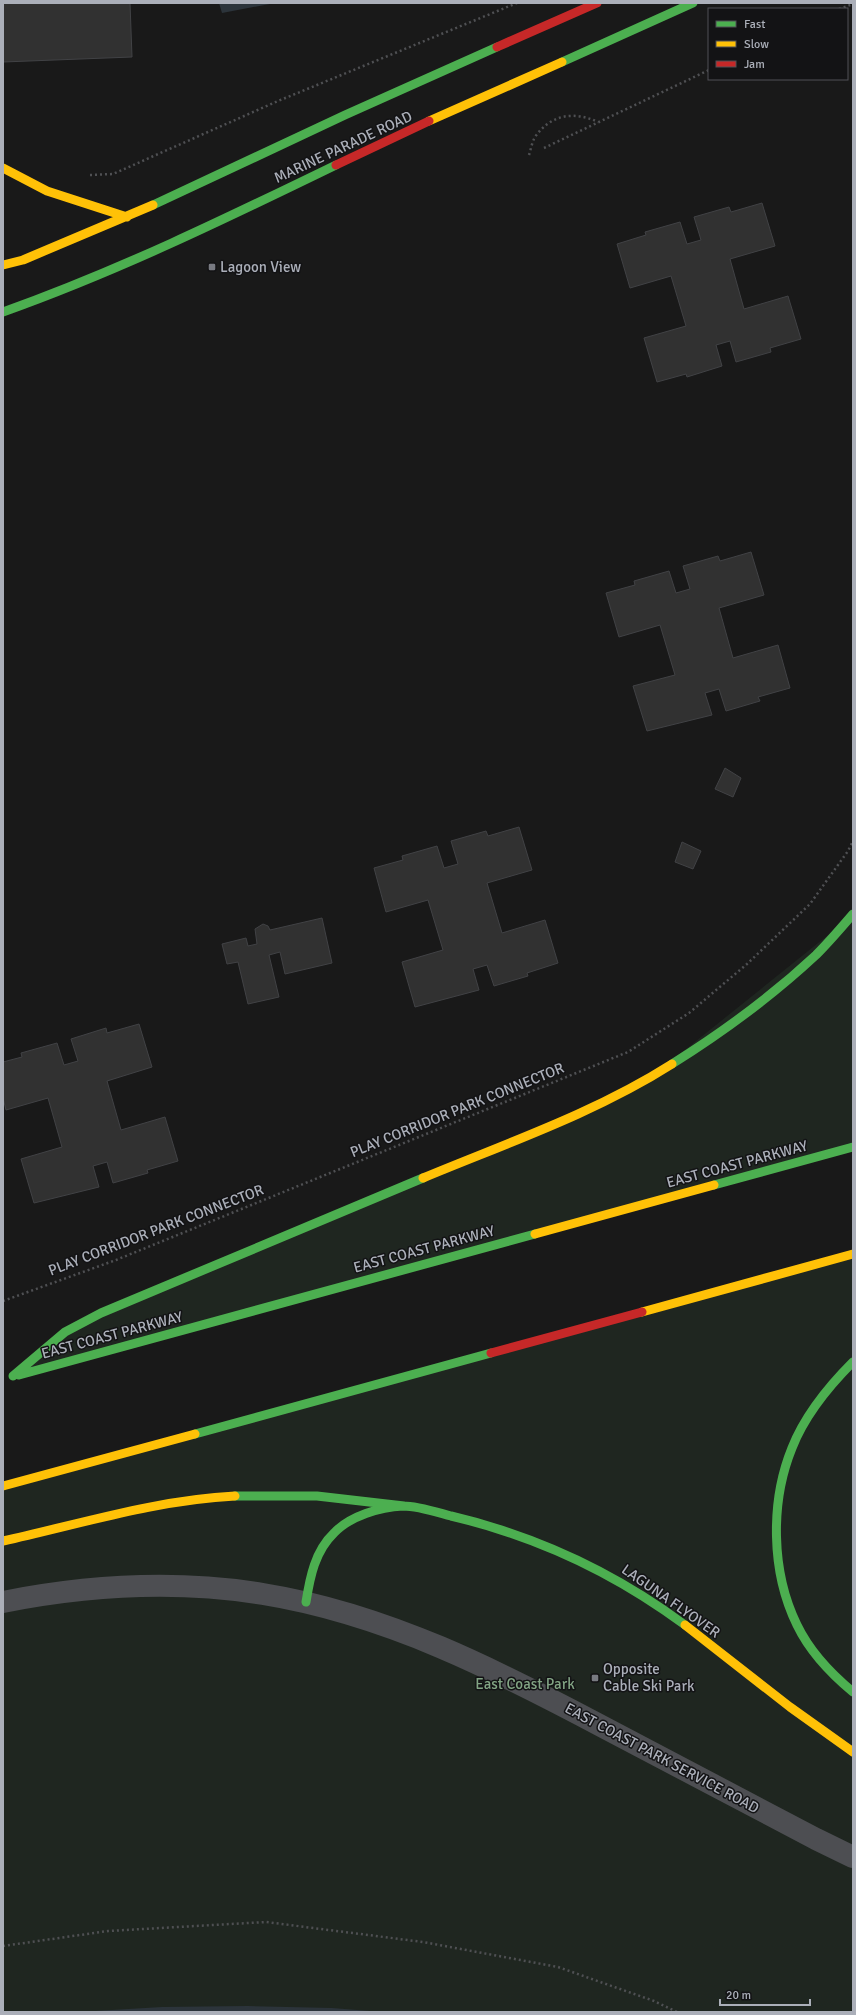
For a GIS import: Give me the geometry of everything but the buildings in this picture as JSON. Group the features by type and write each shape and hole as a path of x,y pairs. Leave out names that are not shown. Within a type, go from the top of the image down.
{"main road":[{"name":"MARINE PARADE ROAD","path":"3,265 23,260 128,217 345,116 597,3"},
{"name":"MARINE PARADE ROAD","path":"3,312 50,296 151,254 360,154 693,3"},
{"path":"3,168 47,191 128,217"},
{"path":"13,1376 65,1332 101,1313 184,1277 580,1113 650,1078 716,1036 788,980 817,954 853,914"},
{"name":"EAST COAST PARKWAY","path":"3,1379 853,1147"},
{"path":"3,1486 853,1254"},
{"path":"853,1362 820,1398 797,1437 785,1469 778,1517 781,1570 785,1592 794,1620 803,1637 822,1662 853,1692"},
{"name":"LAGUNA FLYOVER","path":"3,1542 150,1507 239,1495 302,1494 404,1506 484,1525 521,1536 554,1549 615,1579 668,1613 816,1726 853,1752"},
{"path":"306,1602 311,1572 316,1557 327,1539 335,1531 353,1519 369,1513 404,1506"}],"street":[{"name":"EAST COAST PARK SERVICE ROAD","path":"3,1602 73,1591 138,1585 179,1585 263,1594 306,1602 380,1623 479,1664 554,1701 853,1857"}],"path":[{"path":"82,175 113,174 278,101 517,3"},
{"path":"845,5 853,4"},
{"path":"544,148 708,70"},
{"path":"529,155 534,138 545,126 559,118 568,115 584,116 599,122"},
{"name":"PLAY CORRIDOR PARK CONNECTOR","path":"3,1301 116,1260 628,1052 689,1013 747,964 810,904 848,851 853,841"},
{"path":"3,1946 108,1931 266,1922 423,1942 558,1967 654,2001 677,2012"}],"green space":[{"path":"853,915 853,1146 16,1375 65,1333 650,1078"},
{"name":"East Coast Park","path":"853,1253 853,2012 3,2012 3,1486"}],"shaded area":[{"path":"219,3 275,3 222,13"},
{"path":"248,2006 332,2008 382,2012 78,2012 162,2007"}],"traffic: fast":[{"path":"562,62 693,3"},
{"path":"153,205 345,115 497,47"},
{"path":"3,312 88,279 172,243 336,165"},
{"path":"672,1064 710,1039 782,985 816,955 853,914"},
{"path":"714,1185 853,1147"},
{"path":"13,1376 65,1332 101,1313 423,1178"},
{"path":"19,1375 535,1234"},
{"path":"195,1434 491,1353"},
{"path":"853,1362 818,1402 797,1436 785,1469 780,1491 776,1537 782,1583 788,1604 797,1625 802,1635 821,1662 853,1692"},
{"path":"235,1496 317,1496 404,1506"},
{"path":"306,1602 314,1565 322,1548 334,1533 348,1522 375,1510 409,1506 483,1524 514,1534 574,1558 631,1589 685,1625"}],"traffic: slow":[{"path":"429,121 562,62"},
{"path":"3,168 47,191 127,217"},
{"path":"3,265 23,260 153,205"},
{"path":"423,1178 582,1112 643,1082 672,1064"},
{"path":"535,1234 714,1185"},
{"path":"642,1312 853,1254"},
{"path":"3,1486 195,1434"},
{"path":"3,1541 176,1502 235,1496"},
{"path":"685,1625 790,1707 853,1752"}],"traffic: jam":[{"path":"497,47 597,3"},
{"path":"336,165 429,121"},
{"path":"491,1353 642,1312"}],"place":[{"name":"Lagoon View","path":"212,267"},
{"name":"Opposite Cable Ski Park","path":"595,1678"}]}
